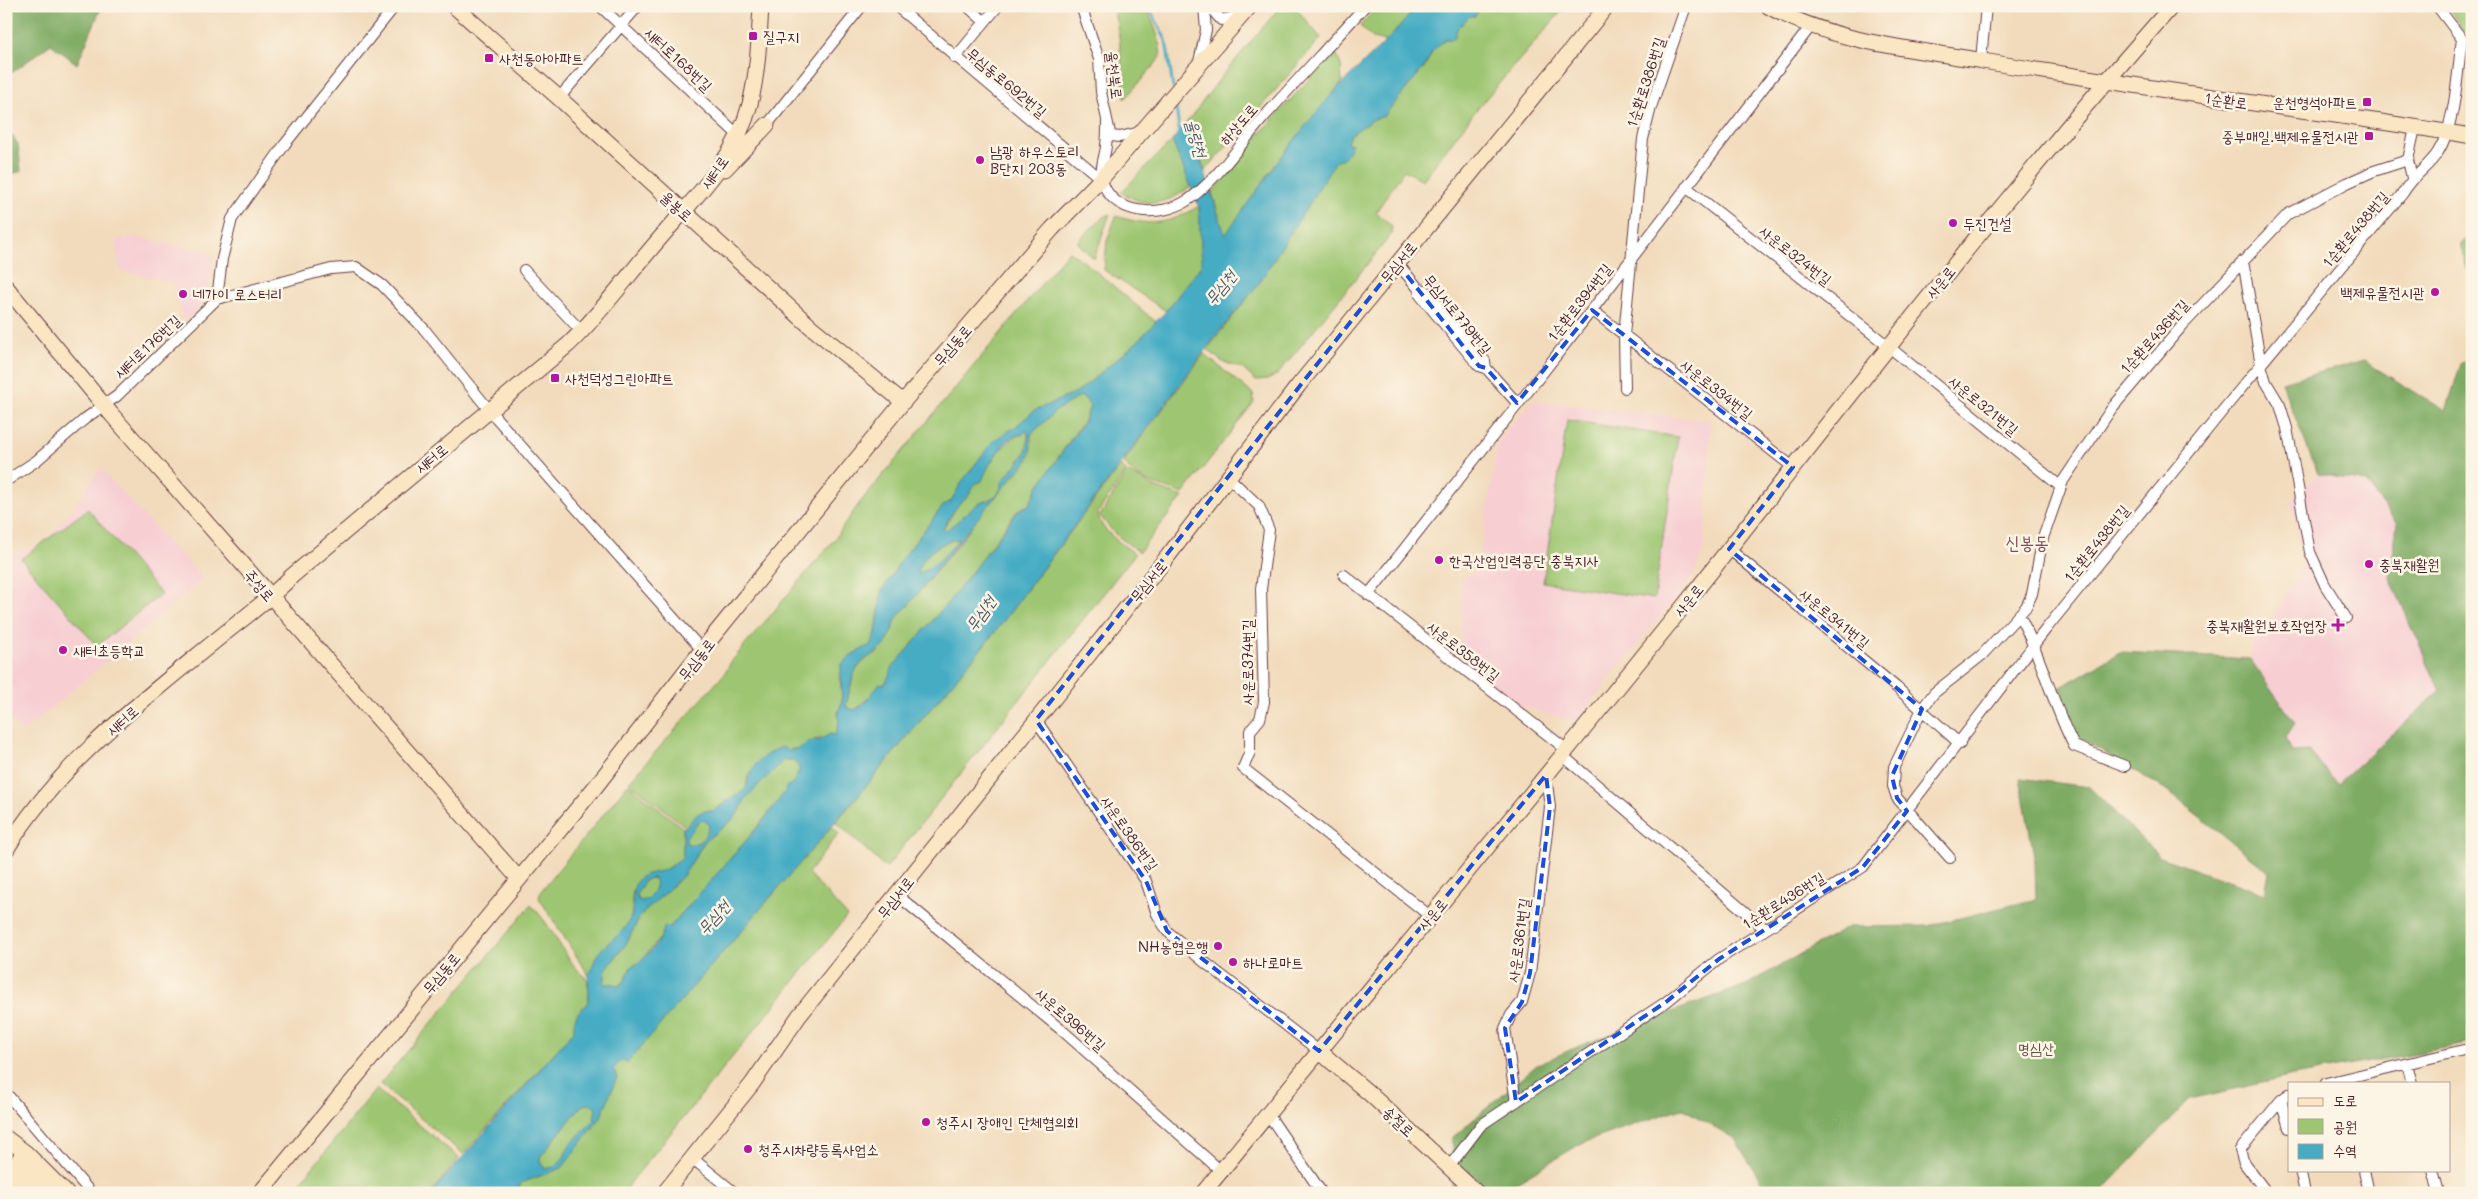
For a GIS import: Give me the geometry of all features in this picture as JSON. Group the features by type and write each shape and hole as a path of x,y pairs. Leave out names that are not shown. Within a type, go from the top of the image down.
{"street":[{"path":"217,299 228,225 285,144 395,6"},
{"name":"율봉로","path":"454,6 559,98 810,326 904,402"},
{"name":"새터로168번길","path":"600,6 737,134"},
{"path":"559,98 638,6"},
{"name":"새터로","path":"6,850 37,806 86,751 184,666 271,598 292,576 582,332 722,164 748,110 757,65 761,6"},
{"path":"695,198 767,125 862,6"},
{"name":"무심동로692번길","path":"896,6 955,58 1101,179"},
{"path":"967,6 984,22"},
{"path":"955,58 998,6"},
{"name":"율천북로","path":"1081,6 1099,59 1100,92 1107,120"},
{"path":"1196,69 1206,30 1204,6"},
{"path":"1209,6 1221,20 1246,11"},
{"name":"하상도로","path":"1101,179 1112,198 1120,205 1137,211 1172,208 1188,200 1211,179 1365,6"},
{"name":"무심서로","path":"664,1193 752,1084 799,1016 1229,478 1298,386 1397,263 1496,145 1607,6"},
{"name":"1순환로386번길","path":"1624,335 1643,139 1651,106 1686,6"},
{"name":"1순환로","path":"1768,6 1811,26 1873,42 2104,82 2472,136"},
{"path":"1981,60 1986,6"},
{"name":"사운로","path":"1203,1193 1565,753 1729,549 1888,346 2104,82 2172,6"},
{"name":"1순환로438번길","path":"1960,744 2034,645 2260,365 2403,193 2412,178 2438,153 2448,132 2462,39 2437,6"},
{"path":"1196,69 1246,11"},
{"name":"1순환로394번길","path":"1368,595 1592,310 1811,26"},
{"name":"무심동로","path":"260,1193 596,786 702,650 904,402 1052,229 1101,179 1196,69"},
{"path":"748,110 750,124 760,128 767,125"},
{"path":"1107,120 1112,136 1128,136 1140,132"},
{"path":"1101,179 1106,145 1107,120"},
{"path":"2412,178 2408,160 2415,128"},
{"name":"1순환로436번길","path":"1950,858 1896,798 1892,776 1906,740 1922,709 1934,694 1982,656 2026,607 2032,594 2044,538 2061,487 2081,452 2112,408 2182,326 2288,214 2353,180 2408,160"},
{"name":"사운로324번길","path":"1686,187 1888,346"},
{"path":"2242,262 2260,365 2266,382 2280,405 2287,428 2310,552 2322,579 2346,618"},
{"name":"무심서로779번길","path":"1397,263 1419,289 1420,295 1479,366 1486,368 1518,403"},
{"name":"새터로176번길","path":"6,481 36,461 86,418 105,405 217,299 331,269 356,268 382,284 424,329 490,411"},
{"path":"524,270 582,332"},
{"name":"주성로","path":"6,287 271,598 519,879"},
{"name":"사운로334번길","path":"1592,310 1793,467"},
{"path":"1624,335 1625,388"},
{"name":"사운로321번길","path":"1888,346 2061,487"},
{"path":"490,411 702,650"},
{"name":"사운로374번길","path":"1229,478 1259,506 1269,530 1261,588 1264,702 1260,719 1250,731 1250,752 1243,768 1430,916"},
{"name":"사운로341번길","path":"1729,549 1922,709"},
{"name":"사운로358번길","path":"1344,575 1565,753 1765,929"},
{"path":"2019,615 2034,645 2050,692 2074,746 2125,766"},
{"path":"1922,709 1960,744"},
{"name":"사운로386번길","path":"1036,720 1146,881 1157,914 1167,931 1319,1051"},
{"name":"1순환로436번길","path":"1449,1167 1481,1126 1666,1002 1719,959 1863,867 1960,744"},
{"name":"사운로361번길","path":"1516,1102 1505,1028 1511,1015 1522,1002 1530,973 1550,807 1546,776"},
{"name":"사운로396번길","path":"897,895 1064,1032 1221,1171"},
{"path":"2342,1081 2472,1048"},
{"name":"송절로","path":"1319,1051 1370,1094 1476,1193"},
{"path":"2407,1064 2412,1082"},
{"path":"6,1093 91,1193"},
{"path":"2285,1097 2288,1120"},
{"path":"2267,1193 2244,1163 2240,1150 2285,1097"},
{"path":"1268,1114 1322,1193"},
{"path":"6,1138 26,1153 66,1193"},
{"path":"6,1144 46,1193"},
{"path":"692,1158 735,1193"},
{"path":"6,1164 30,1193"},
{"path":"2300,1172 2305,1193"},
{"path":"2365,1172 2370,1193"},
{"path":"2434,1172 2439,1193"},
{"path":"6,1184 11,1193"}],"highlighted area":[{"path":"1397,263 1479,366 1486,368 1517,403 1592,310 1793,467 1729,549 1922,709 1892,776 1897,798 1907,811 1863,867 1719,959 1666,1002 1516,1102 1505,1028 1522,1002 1530,973 1550,807 1546,775 1319,1051 1167,931 1146,881 1036,720"}],"shaded area":[{"path":"135,237 207,252 214,259 205,300 186,321 182,317 173,282 120,271 115,240"},
{"path":"1532,401 1711,421 1705,545 1694,575 1575,721 1516,705 1462,661 1461,579 1477,571 1498,441"},
{"name":"새터초등학교","path":"100,468 203,579 22,733 6,713 6,558 43,543 68,515"},
{"name":"충북재활원보호작업장","path":"2318,474 2366,482 2397,524 2390,578 2440,691 2337,784 2310,751 2292,752 2286,737 2295,723 2250,659 2254,637 2275,614 2304,563 2291,500"}],"green space":[{"path":"6,6 102,6 77,64 51,44 6,77"},
{"path":"1113,6 1145,6 1156,31 1160,49 1161,57 1125,99 1119,36"},
{"path":"1281,6 1294,6 1321,38 1205,171 1188,121 1222,76"},
{"path":"1378,6 1416,6 1406,21 1386,41 1373,38 1360,26"},
{"path":"1482,6 1566,6 1476,110 1423,180 1404,170 1376,212 1392,226 1391,235 1277,375 1267,380 1256,381 1243,369 1221,361 1207,349 1257,286 1336,160 1345,157 1352,144 1347,143 1350,135 1372,120 1384,116 1425,66 1432,52 1445,39 1454,39 1457,29 1470,16 1475,16"},
{"path":"2448,6 2472,6 2472,31 2463,31"},
{"path":"1335,51 1341,65 1342,82 1267,176 1225,236 1212,193 1255,139"},
{"path":"6,128 18,144 21,171 6,176"},
{"path":"1172,141 1191,186 1174,197 1157,202 1139,201 1121,192"},
{"path":"1199,206 1202,265 1166,311 1104,270 1107,241 1116,216 1139,222 1159,222 1178,217"},
{"path":"1110,214 1094,259 1077,242 1102,218"},
{"path":"2472,230 2472,285 2460,245"},
{"path":"1069,251 1091,267 1156,322 1136,343 1078,392 1034,411 1014,428 993,441 962,482 951,501 943,506 902,559 882,591 876,633 871,645 853,654 840,674 842,702 838,713 839,723 835,735 814,740 799,749 791,749 748,775 746,789 713,811 700,813 686,827 629,782 725,673 731,662 834,540 858,505"},
{"path":"1204,354 1253,394 1254,402 1183,494 1142,479 1128,468 1124,461"},
{"name":"명심산","path":"2472,357 2472,1043 2293,1076 2190,1099 2105,1188 2106,1193 1768,1193 1735,1139 1682,1108 1582,1143 1498,1193 1452,1193 1452,1138 1538,1064 1584,1044 1746,985 1848,927 1928,926 2036,899 2035,862 2020,778 2089,787 2160,857 2265,894 2269,872 2165,789 2079,737 2051,693 2120,652 2250,659 2295,723 2286,737 2292,752 2309,751 2338,784 2440,691 2390,578 2397,524 2366,482 2318,474 2281,382 2364,361 2446,411 2461,363"},
{"path":"1080,396 1086,399 1090,407 1084,420 1039,485 1029,505 1018,510 955,594 893,667 888,680 855,710 847,708 846,704 855,671 868,657 877,653 899,613 906,608 965,536 978,516 1028,460 1031,434 1057,410"},
{"path":"1567,420 1678,437 1654,599 1543,582"},
{"path":"1026,431 1028,432 1028,440 1023,456 1005,477 999,492 994,497 975,506 945,531 943,529 961,500 964,500 975,484 982,481 994,458 1011,440"},
{"path":"1120,466 1126,471 1098,513 1099,519 1107,531 1135,554 886,868 836,822 996,631"},
{"path":"1127,472 1157,488 1183,497 1139,552 1115,534 1100,516"},
{"path":"88,509 161,594 97,646 21,559"},
{"path":"959,539 941,559 918,574 922,561 932,550"},
{"path":"784,760 794,762 800,770 793,783 786,787 785,792 750,836 639,963 631,967 624,982 618,986 604,984 606,969 626,944 640,916 683,876 705,841 731,821 740,811 745,799"},
{"path":"628,784 683,828 683,857 663,871 644,875 633,891 632,914 629,921 624,929 598,955 591,973 588,974 539,898 541,891"},
{"path":"701,820 706,821 709,825 704,837 694,844 686,843 686,837"},
{"path":"832,826 839,833 808,873 847,916 622,1193 516,1193 521,1183 562,1168 601,1117 613,1069 622,1060 628,1062"},
{"path":"655,879 655,885 648,900 641,901 637,899 636,895 645,880"},
{"path":"531,905 546,923 571,962 587,979 589,994 587,1005 574,1031 463,1154 380,1084"},
{"path":"376,1089 459,1158 431,1193 292,1193"},
{"path":"592,1103 596,1108 594,1120 569,1146 564,1157 554,1167 545,1169 540,1162 540,1157 582,1105"}],"water":[{"name":"무심천","path":"1416,6 1482,6 1475,16 1470,16 1457,29 1454,39 1445,39 1432,52 1425,66 1384,116 1372,120 1350,135 1347,143 1352,144 1345,157 1336,161 1257,286 1219,332 996,631 832,826 628,1062 622,1060 613,1069 617,1077 601,1117 562,1168 521,1183 516,1193 431,1193 574,1031 576,1016 587,1005 589,994 588,974 591,972 602,948 623,930 629,922 632,913 633,891 637,881 646,875 667,869 683,857 683,828 697,814 704,811 713,811 746,789 750,774 758,762 768,754 782,747 787,750 799,749 808,742 820,740 830,734 835,735 839,723 838,713 842,702 841,665 853,654 871,645 876,633 882,591 902,559 943,506 951,501 962,482 993,441 1014,428 1034,411 1078,392 1136,343 1166,311 1202,265 1199,206 1172,141 1188,121 1225,235 1279,160 1322,106 1407,18","holes":["1080,396 1086,399 1090,407 1084,422 1039,485 1029,505 1019,510 955,594 893,667 885,684 879,684 865,702 855,710 847,708 846,704 852,679 860,664 884,646 902,611 1028,460 1031,451 1031,434 1057,410","1026,431 1028,432 1028,446 1024,456 1005,477 999,492 994,497 975,506 945,531 943,529 951,515 967,498 975,484 982,481 1003,445 1010,439 1022,435","959,539 941,559 918,574 922,562 932,550 946,542","784,760 796,763 800,770 793,783 786,787 785,792 759,826 670,927 664,926 657,944 647,955 631,967 624,982 618,986 604,984 606,969 626,944 640,916 683,876 705,841 731,821 740,811 745,799","701,820 706,821 709,825 704,837 695,844 687,844 686,837","655,879 655,887 648,899 641,901 637,899 636,895 645,880","592,1104 596,1108 594,1120 569,1146 564,1157 554,1167 545,1169 540,1162 540,1157 582,1105"]}],"waterway":[{"name":"율량천","path":"1148,6 1166,40 1173,88"},
{"name":"율량천","path":"1175,102 1180,135"}],"place":[{"name":"질구지","path":"753,36"},
{"name":"사천동아아파트","path":"489,58"},
{"name":"운천형석아파트","path":"2367,102"},
{"name":"중부매일.백제유물전시관","path":"2369,136"},
{"name":"남광 하우스토리 B단지 203동","path":"980,160"},
{"name":"두진건설","path":"1953,223"},
{"name":"백제유물전시관","path":"2435,292"},
{"name":"네가이 로스터리","path":"183,294"},
{"name":"사천덕성그린아파트","path":"555,378"},
{"name":"한국산업인력공단 충북지사","path":"1439,560"},
{"name":"충북재활원","path":"2369,564"},
{"name":"충북재활원보호작업장","path":"2338,625"},
{"name":"새터초등학교","path":"63,650"},
{"name":"NH농협은행","path":"1218,946"},
{"name":"하나로마트","path":"1233,962"},
{"name":"청주시 장애인 단체협의회","path":"926,1122"},
{"name":"청주시차량등록사업소","path":"748,1149"}],"district":[{"name":"신봉동","path":"2027,542"}]}
